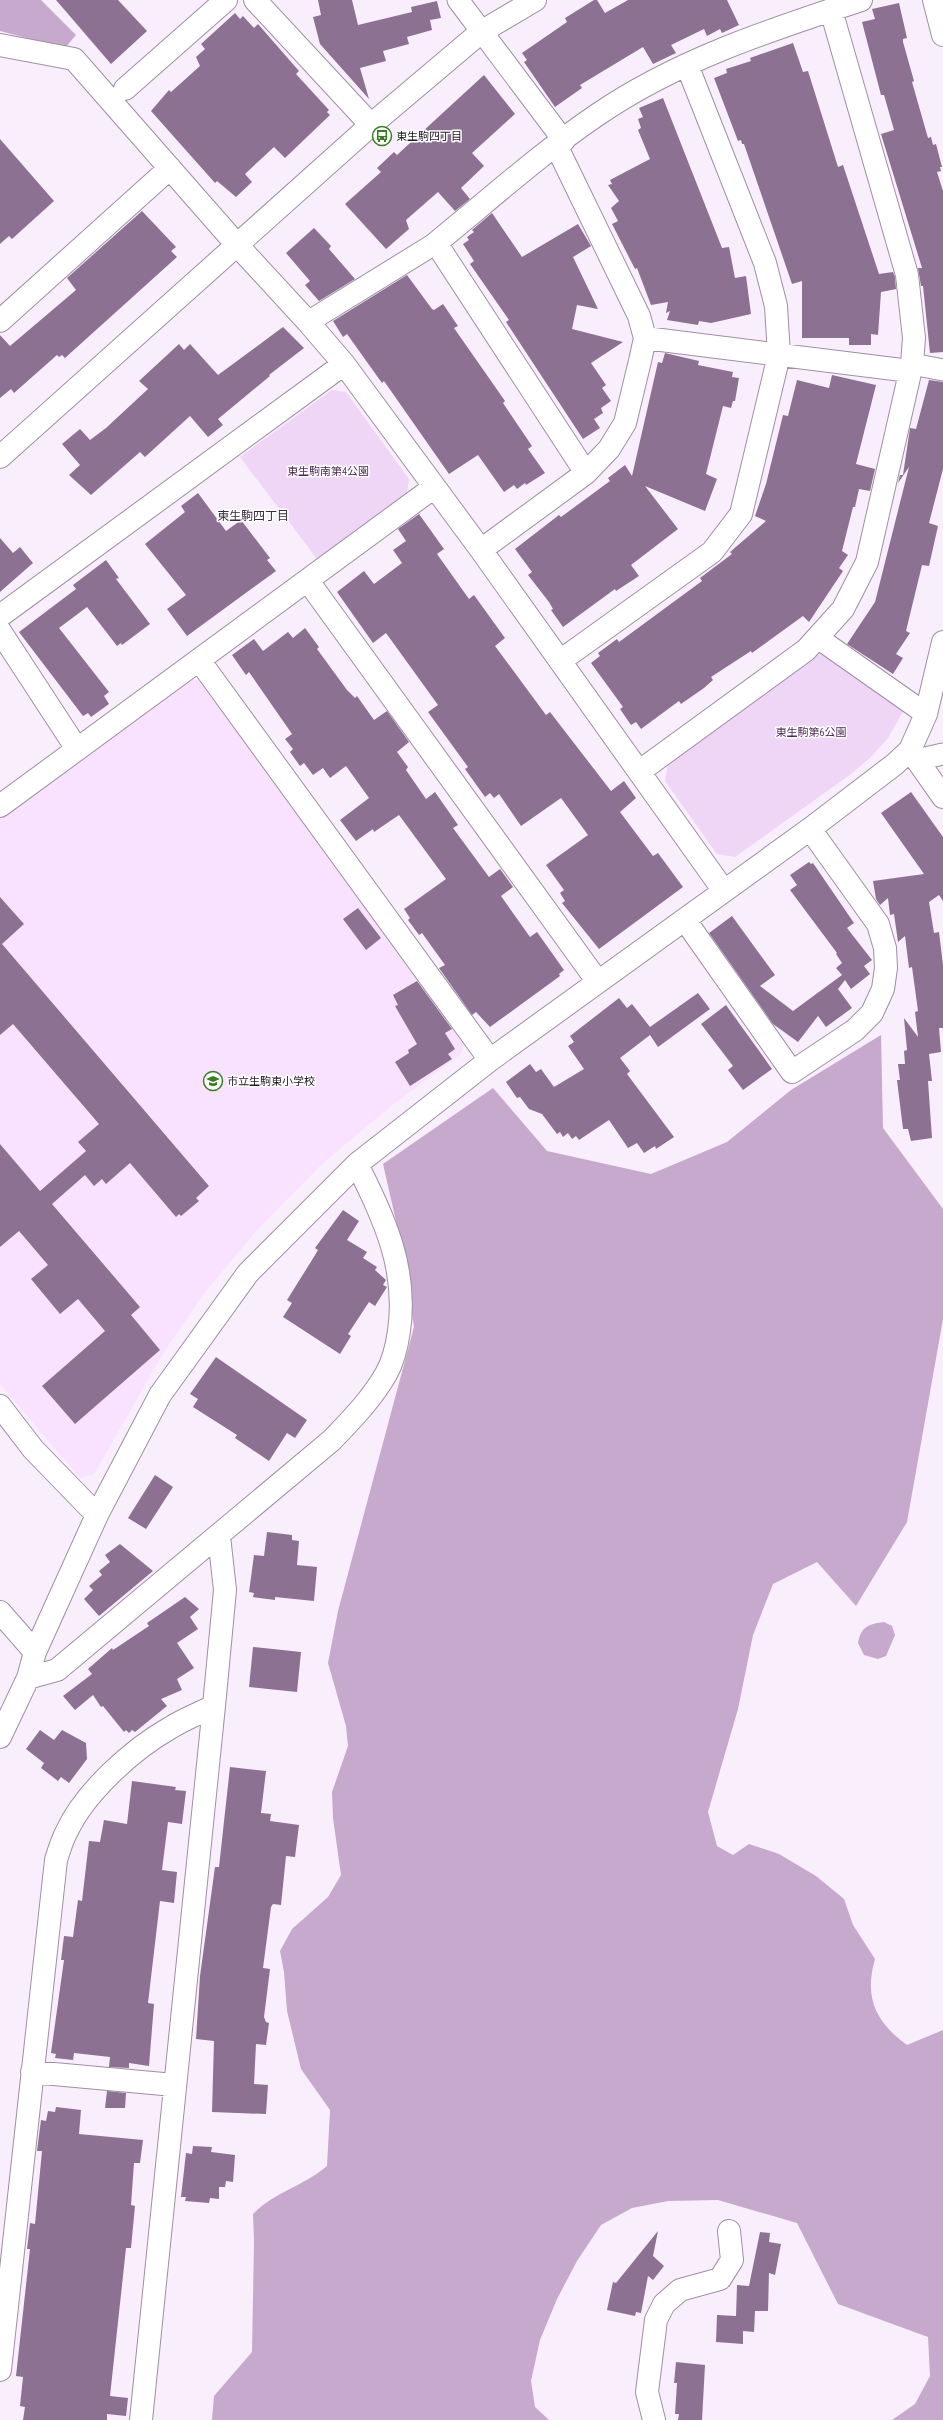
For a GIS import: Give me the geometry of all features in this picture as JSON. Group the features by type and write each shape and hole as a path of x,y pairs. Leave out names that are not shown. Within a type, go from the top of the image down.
{"street":[{"path":"124,89 226,0"},
{"path":"255,0 371,125"},
{"path":"458,0 560,143 639,316 645,338 625,423 609,449 586,473 480,550"},
{"path":"0,458 238,246 371,125 481,32 535,0"},
{"path":"308,322 436,243 598,114 687,66 754,36 861,0"},
{"path":"934,0 943,36"},
{"path":"640,771 806,650 843,608 867,562 911,368 914,338 907,275 831,10"},
{"path":"0,45 74,59 344,364 640,771 724,891"},
{"path":"560,661 712,552 741,514 780,355 776,306 765,263 687,66"},
{"path":"0,321 170,168"},
{"path":"436,243 586,473"},
{"path":"645,338 780,355 943,370"},
{"path":"0,616 344,364"},
{"path":"0,806 434,488"},
{"path":"308,581 598,982"},
{"path":"0,631 77,749"},
{"path":"818,638 926,714"},
{"path":"913,755 926,714 943,642"},
{"path":"198,660 490,1060"},
{"path":"0,1737 28,1678 34,1652 97,1515 160,1395 248,1273 357,1164 490,1060 913,755 943,754"},
{"path":"913,755 943,797"},
{"path":"685,920 792,1072 855,1030 872,1013 883,989 886,968 884,948 878,924 810,830"},
{"path":"28,1678 57,1670 332,1440 362,1409 386,1373 397,1344 401,1312 401,1281 393,1249 379,1209 357,1164"},
{"path":"0,1406 33,1449 97,1515"},
{"path":"141,2420 174,2085 214,1706 224,1590 219,1536"},
{"path":"0,1612 34,1652"},
{"path":"0,2370 56,1860 67,1831 80,1809 105,1780 140,1749 170,1728 214,1706"},
{"path":"32,2072 174,2085"},
{"path":"654,2420 647,2392 656,2320 664,2304 680,2290 720,2279 732,2260 729,2231"}],"shaded area":[{"path":"0,0 41,0 76,35 65,48 0,31"},
{"name":"市立生駒東小学校","path":"191,679 205,683 464,1041 461,1054 390,1107 323,1163 258,1229 205,1292 162,1355 94,1474 80,1478 0,1384 0,817"},
{"path":"881,1035 883,1128 943,1209 943,1319 907,1522 856,1606 817,1562 773,1584 753,1635 738,1709 708,1812 717,1846 733,1855 749,1844 779,1854 816,1876 844,1899 853,1925 875,1959 871,1985 875,2008 880,2018 896,2036 907,2045 943,2030 943,2420 892,2420 915,2404 930,2376 928,2337 838,2304 797,2223 718,2200 668,2201 632,2208 601,2225 577,2261 557,2299 540,2340 531,2381 535,2407 549,2420 212,2420 214,2396 252,2352 253,2214 270,2200 309,2179 327,2166 330,2110 301,2069 287,2011 284,1972 280,1951 292,1929 328,1897 341,1875 333,1818 332,1792 348,1746 346,1726 328,1663 338,1611 414,1327 401,1243 383,1164 493,1088 547,1151 651,1174 727,1142 791,1090"},
{"path":"884,1622 892,1626 895,1635 886,1656 878,1659 864,1655 858,1643 861,1633 870,1625"}],"green space":[{"name":"東生駒南第4公園","path":"332,390 346,392 409,479 407,493 317,559 240,457"},
{"name":"東生駒第6公園","path":"823,651 905,708 888,738 870,758 851,774 735,857 717,854 665,781 668,764"}],"building":[{"path":"56,0 118,0 147,31 111,64"},
{"path":"318,0 352,0 358,25 412,12 411,7 437,1 441,18 430,20 432,30 407,37 409,44 383,51 386,61 360,68 369,99 320,44 313,17 321,15"},
{"path":"594,0 597,0 605,13 628,0 727,0 739,25 722,33 720,29 707,36 704,29 671,45 676,53 653,64 643,47 580,85 582,88 555,107 524,62 527,60 522,53 567,22 565,18"},
{"path":"899,3 907,38 903,39 903,42 914,81 912,82 928,138 931,137 933,145 936,144 942,167 940,167 941,171 937,172 943,191 943,352 930,353 923,286 921,286 918,268 922,268 881,134 894,130 884,95 881,95 862,22 875,19 872,9"},
{"path":"235,13 240,19 243,16 254,28 258,24 299,71 296,74 329,110 327,112 330,115 285,158 274,147 245,174 252,182 236,197 217,181 215,183 151,111 169,90 171,92 200,66 196,57 205,49 201,44"},
{"path":"793,43 803,72 808,71 838,167 843,165 879,274 893,272 895,277 896,289 881,292 878,335 871,334 871,345 849,345 849,338 802,338 802,281 792,284 744,144 742,144 741,140 738,141 714,78 727,73 726,69 751,61 750,58"},
{"path":"484,75 515,114 472,153 484,166 461,188 470,199 455,211 438,192 406,220 409,229 386,249 345,204 381,172 377,168 394,152 397,155"},
{"path":"663,98 722,248 729,247 735,278 746,276 751,314 711,323 699,321 698,325 667,320 670,311 666,313 668,302 651,305 637,268 635,269 612,224 618,221 611,208 619,201 608,185 612,184 610,180 650,159 638,130 641,128 638,119 643,117 639,108"},
{"path":"0,139 54,201 12,239 9,236 0,244"},
{"path":"142,211 176,247 171,251 177,257 65,358 62,355 59,357 57,355 14,393 11,389 0,398 0,335 10,346 76,290 67,278"},
{"path":"492,213 522,257 578,224 591,246 573,257 598,309 577,305 572,329 623,342 591,363 606,385 602,388 611,401 601,408 603,413 594,419 600,428 583,439 506,322 509,320 470,264 474,261 463,244 469,240 467,237 474,232 472,230"},
{"path":"314,228 331,246 329,249 355,279 319,301 305,285 310,281 286,253"},
{"path":"407,275 432,309 434,310 443,304 458,326 454,328 505,401 503,403 532,446 528,449 545,473 526,485 525,483 517,489 514,485 504,492 478,455 449,474 384,381 382,383 347,334 343,337 333,321"},
{"path":"283,327 304,348 269,375 270,376 218,419 223,425 208,437 190,416 145,457 140,452 91,495 69,475 80,465 62,444 80,429 90,440 106,428 148,389 139,381 179,344 184,350 190,344 218,375"},
{"path":"665,353 699,361 698,365 733,372 732,377 739,378 735,401 733,401 731,408 723,406 706,474 717,479 705,511 645,486 678,529 631,565 639,576 616,591 615,589 563,627 551,610 553,609 549,602 528,575 532,572 515,549 559,515 561,517 610,481 608,478 625,465 632,476 658,362 662,363"},
{"path":"832,375 876,385 856,464 875,469 870,491 859,489 855,507 853,507 842,551 848,555 839,568 843,571 809,622 803,616 752,653 751,651 711,677 713,680 704,688 681,704 679,701 641,729 636,722 631,725 620,709 623,707 591,663 600,656 598,653 617,639 619,642 702,581 700,578 732,554 730,552 766,521 755,516 766,484 783,415 788,416 797,380 829,388"},
{"path":"929,380 943,382 943,469 929,523 938,526 929,566 922,565 906,631 910,633 896,654 903,658 893,674 847,644 875,602 909,467 898,483 900,475 903,475 910,428 916,429"},
{"path":"198,493 226,531 241,520 270,558 267,560 276,571 187,636 167,609 186,595 145,544 185,512 181,506"},
{"path":"419,514 444,549 437,554 469,599 474,595 505,638 495,646 546,715 550,712 611,791 624,781 636,798 620,812 653,856 658,853 683,887 599,949 562,903 565,901 560,893 564,890 546,865 588,835 561,798 521,826 499,794 494,798 490,793 485,797 465,769 468,767 428,712 438,705 386,633 373,643 337,592 364,571 374,584 402,563 393,550 406,541 398,529"},
{"path":"0,538 13,553 20,547 33,563 0,592"},
{"path":"106,560 119,578 116,579 150,624 122,645 121,643 117,646 87,607 59,628 109,692 104,696 109,704 91,717 88,713 83,716 19,632 76,589 73,585"},
{"path":"305,628 319,647 317,649 347,690 355,698 357,696 374,720 387,711 409,742 397,752 408,767 406,770 426,799 435,792 458,825 453,828 489,877 500,869 513,887 501,896 530,937 537,932 564,970 559,974 560,976 490,1027 476,1012 472,1015 439,968 445,965 422,933 419,935 408,920 410,918 404,909 446,879 399,815 374,832 373,829 356,841 340,820 369,798 346,766 330,778 323,768 313,775 304,763 300,766 290,752 293,749 285,739 292,734 249,672 246,675 232,655 254,639 263,651 288,632 293,638"},
{"path":"911,792 943,837 943,901 939,895 929,902 934,933 939,932 943,965 943,1028 939,1028 941,1052 929,1054 932,1081 928,1081 932,1138 911,1141 908,1129 903,1129 897,1080 900,1080 898,1064 905,1064 904,1051 907,1050 904,1018 918,1037 915,1012 918,1011 912,967 909,968 905,936 898,942 894,914 890,915 888,898 880,905 876,899 873,881 924,874 881,813"},
{"path":"809,862 811,864 813,863 854,923 847,928 872,960 864,966 870,974 851,989 845,980 838,989 852,1008 826,1027 818,1016 798,1042 773,1024 709,933 732,916 775,975 760,986 793,1011 842,975 836,968 842,963 836,954 837,953 790,890 797,885 790,875"},
{"path":"0,897 24,924 2,944 209,1186 196,1198 199,1201 181,1216 179,1214 176,1217 130,1163 106,1184 102,1179 94,1186 85,1175 52,1204 140,1307 131,1315 160,1350 75,1424 42,1386 105,1331 78,1299 60,1314 31,1279 48,1265 19,1231 0,1247 0,1144 40,1191 86,1151 78,1142 99,1124 13,1024 0,1035"},
{"path":"358,908 381,938 366,950 343,919"},
{"path":"417,981 452,1029 445,1033 455,1049 448,1054 452,1059 410,1086 395,1062 409,1053 408,1050 417,1044 395,1006 398,1005 393,995"},
{"path":"698,993 710,1009 658,1047 650,1035 620,1058 630,1071 627,1074 674,1137 656,1149 655,1146 644,1153 637,1143 628,1148 609,1120 579,1140 576,1136 572,1139 568,1133 563,1137 560,1132 557,1134 542,1114 529,1109 520,1097 517,1098 506,1082 530,1064 536,1072 541,1069 554,1087 584,1069 568,1046 574,1042 570,1036 619,998 627,1008 632,1004 650,1027"},
{"path":"726,1005 772,1069 743,1090 728,1070 733,1066 701,1024"},
{"path":"343,1210 359,1221 347,1240 367,1252 363,1258 377,1267 375,1270 386,1280 383,1285 387,1287 375,1306 369,1302 348,1334 351,1336 340,1354 283,1317 292,1303 287,1300 318,1250 315,1248"},
{"path":"216,1357 307,1420 295,1438 287,1433 269,1461 235,1438 237,1435 193,1407 198,1399 190,1394"},
{"path":"155,1475 173,1487 146,1529 128,1518"},
{"path":"267,1532 292,1535 292,1540 299,1541 297,1565 317,1567 314,1601 275,1597 275,1600 253,1597 254,1593 249,1592 254,1555 264,1556"},
{"path":"120,1544 153,1571 99,1616 84,1599 93,1590 89,1586 102,1575 99,1571 110,1562 105,1555"},
{"path":"185,1597 199,1609 190,1617 198,1629 177,1643 194,1668 177,1679 182,1690 161,1699 167,1706 135,1732 132,1730 129,1733 126,1730 124,1732 103,1706 101,1707 93,1695 75,1710 63,1696 92,1674 88,1669 112,1648 113,1650 149,1626 147,1623"},
{"path":"253,1647 301,1652 297,1692 249,1687"},
{"path":"40,1730 54,1740 62,1730 86,1743 87,1759 69,1783 61,1777 58,1781 41,1768 44,1763 26,1749"},
{"path":"230,1767 266,1771 261,1813 271,1814 270,1821 299,1825 295,1857 286,1856 281,1905 273,1904 271,1907 263,1968 270,1969 264,2017 266,2022 269,2023 266,2045 256,2044 254,2084 268,2085 266,2114 212,2112 214,2041 196,2039 200,1976 215,1867 219,1867"},
{"path":"132,1781 176,1787 175,1790 186,1791 182,1824 168,1822 162,1870 177,1872 174,1903 160,1901 148,2003 154,2004 149,2066 129,2063 129,2068 109,2067 110,2057 74,2053 73,2060 55,2058 56,2054 51,2053 64,1960 61,1960 64,1936 73,1937 78,1900 82,1901 89,1841 100,1842 104,1820 127,1824"},
{"path":"107,2091 126,2093 125,2108 105,2108"},
{"path":"56,2107 81,2110 79,2134 143,2140 140,2163 134,2163 131,2205 135,2206 131,2248 126,2248 110,2396 128,2398 126,2416 107,2414 107,2420 23,2420 25,2407 20,2406 23,2377 16,2376 30,2249 27,2249 30,2223 35,2224 42,2151 37,2151 41,2120 46,2121 48,2111 55,2112"},
{"path":"193,2146 212,2147 211,2152 235,2155 233,2182 226,2181 225,2187 219,2187 219,2199 210,2198 209,2203 185,2201 186,2197 181,2197 186,2153 192,2154"},
{"path":"658,2231 653,2256 664,2266 653,2280 648,2276 641,2313 636,2312 635,2316 607,2310 613,2282 616,2283"},
{"path":"760,2232 770,2233 769,2242 781,2244 775,2275 769,2273 768,2311 755,2311 754,2332 743,2331 743,2344 716,2342 717,2315 736,2316 737,2285 749,2286"},
{"path":"676,2362 705,2365 702,2420 678,2420 679,2414 675,2414 677,2383 674,2383"}],"place":[{"name":"東生駒四丁目","path":"382,136"},
{"name":"市立生駒東小学校","path":"213,1081"}],"district":[{"name":"東生駒四丁目","path":"253,516"}]}
